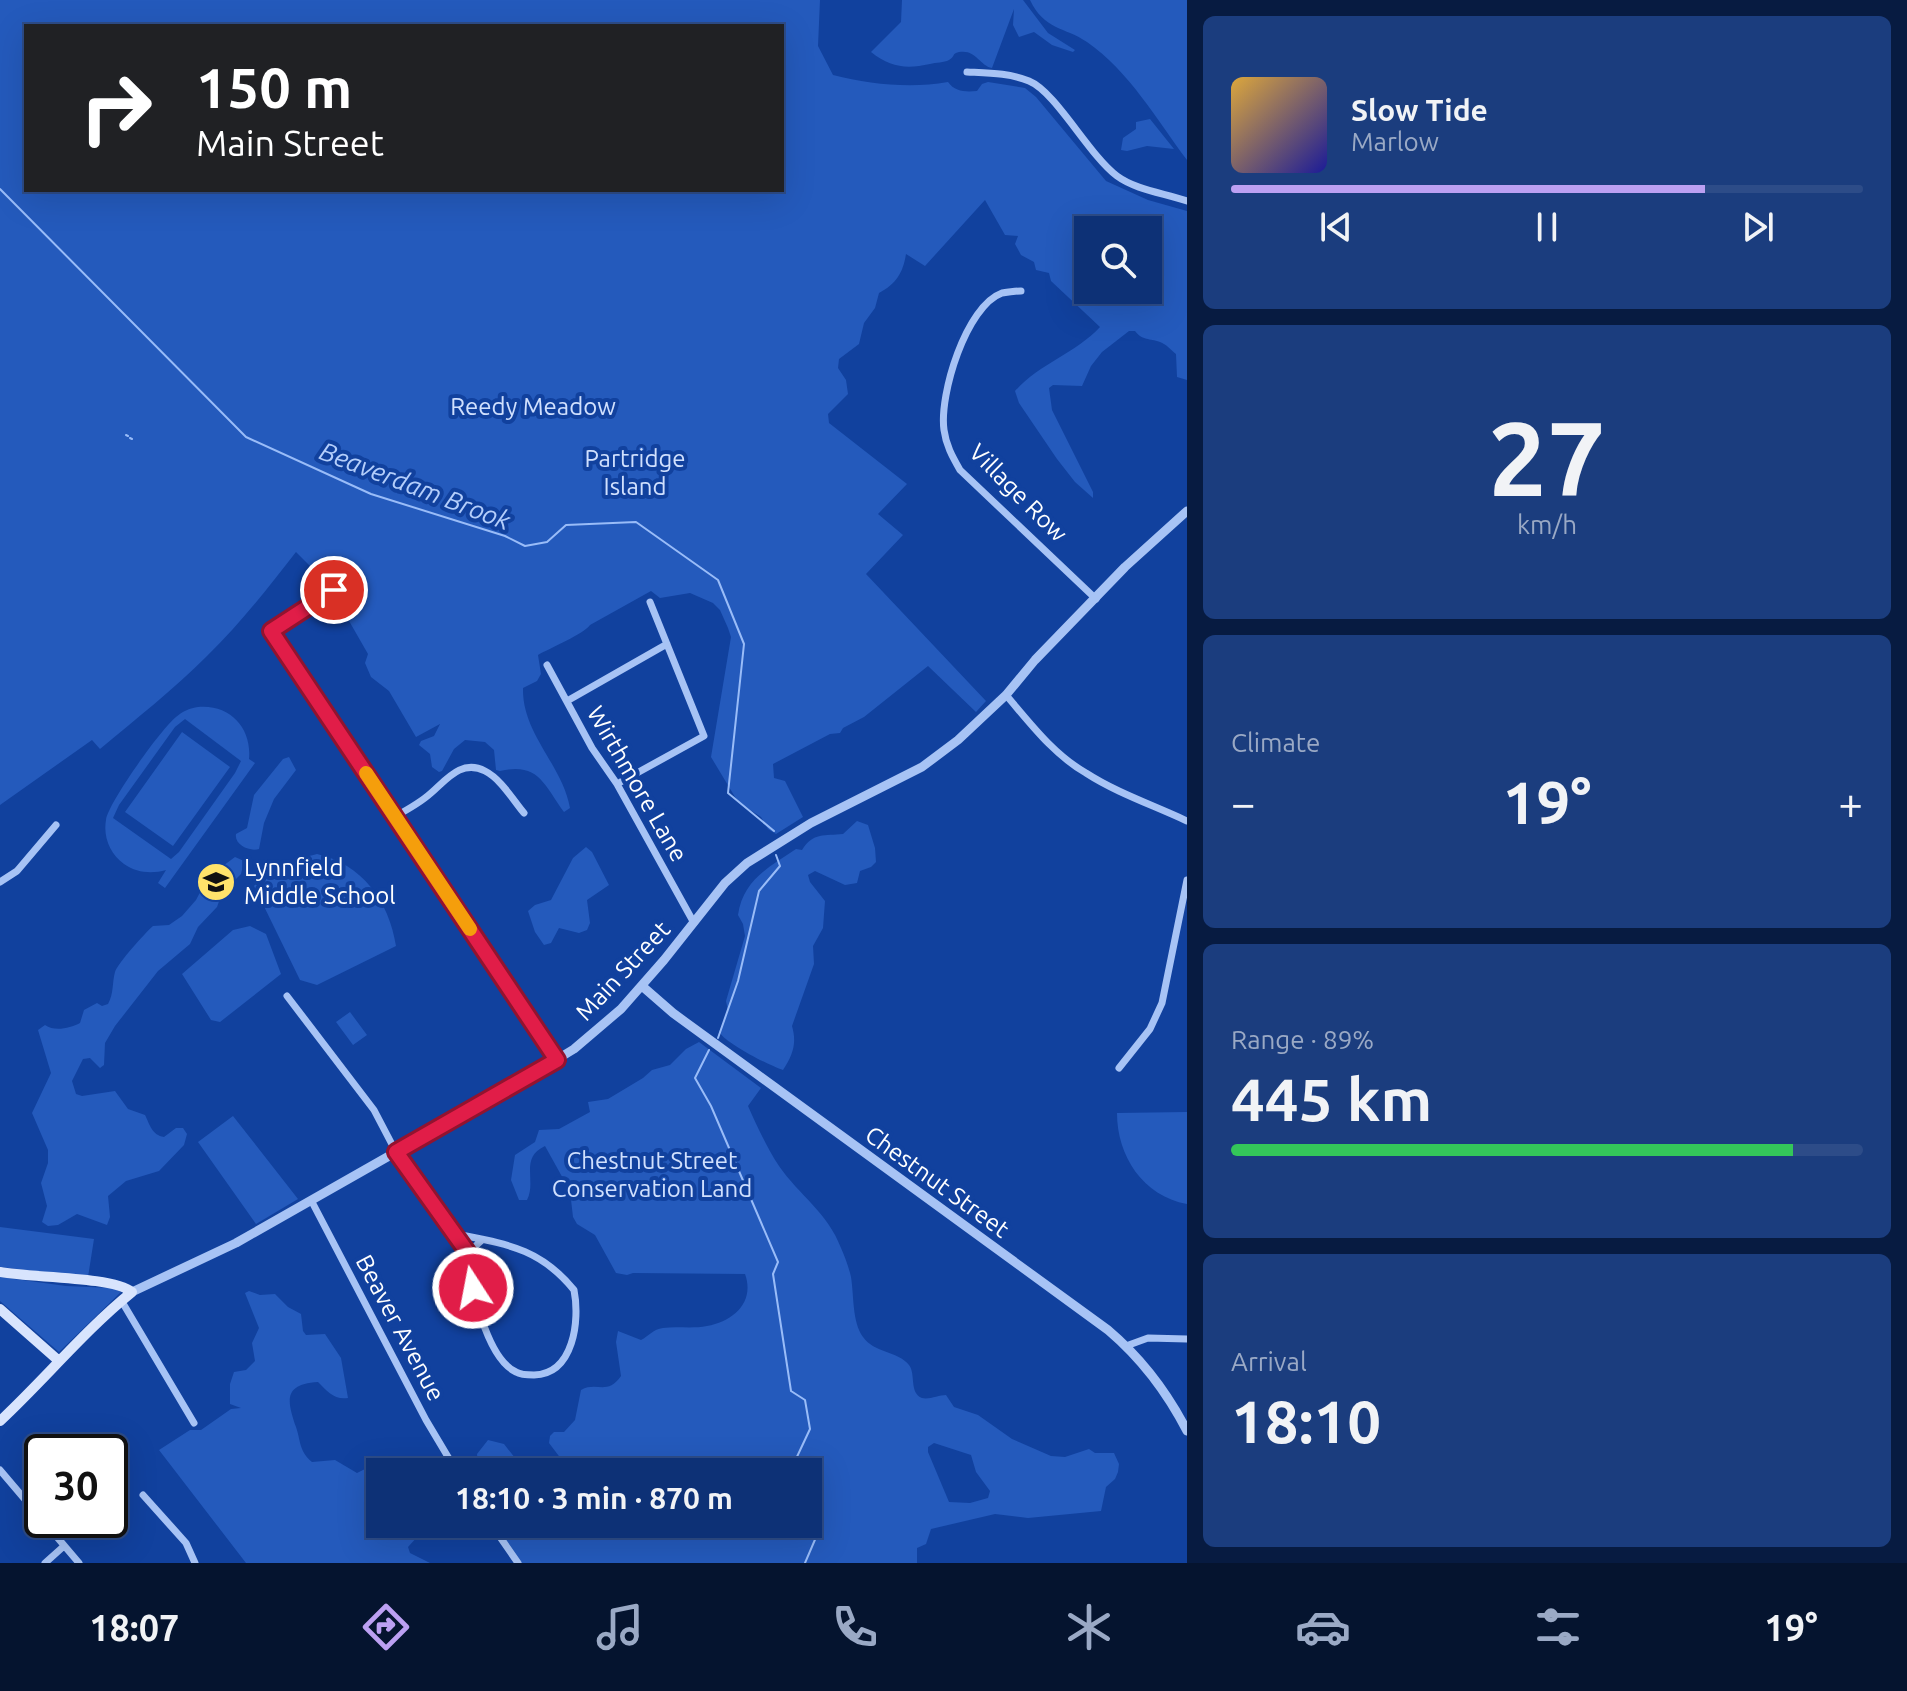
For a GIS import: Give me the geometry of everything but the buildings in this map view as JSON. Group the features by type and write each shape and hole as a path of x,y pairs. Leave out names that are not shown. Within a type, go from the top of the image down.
{"main road":[{"path":"0,1272 32,1278 110,1283 132,1292"},
{"name":"Main Street","path":"0,1421 99,1319 132,1292"},
{"path":"0,1309 59,1361"}],"street":[{"path":"967,72 1007,75 1031,81 1119,178 1187,201"},
{"name":"Village Row","path":"1021,291 1001,294 984,307 960,349 945,402 943,427 947,447 960,470 1096,599"},
{"name":"Main Street","path":"132,1292 236,1243 557,1060 596,1032 642,986 725,883 747,863 811,823 922,767 958,740 1006,695 1024,672 1147,546 1187,511"},
{"path":"334,590 271,631 557,1060"},
{"path":"617,784 704,736 650,602"},
{"path":"567,701 667,644"},
{"name":"Wirthmore Lane","path":"547,665 694,923"},
{"path":"1006,695 1048,742 1083,772 1187,821"},
{"path":"394,817 430,794 452,773 469,767 486,771 494,777 524,813"},
{"path":"0,882 17,871 56,825"},
{"path":"1119,1068 1150,1029 1162,1003 1187,880"},
{"name":"Chestnut Street","path":"642,986 673,1013 1108,1330 1158,1384 1187,1431"},
{"path":"287,996 374,1110 396,1152 468,1253 479,1312 492,1343 508,1367 526,1375 542,1374 556,1368 570,1349 575,1328 574,1290 542,1259 522,1248 456,1234"},
{"name":"Beaver Avenue","path":"311,1200 449,1458"},
{"path":"468,1253 482,1240"},
{"path":"121,1300 194,1423"},
{"path":"1126,1346 1144,1339 1187,1339"},
{"path":"0,1470 79,1563"},
{"path":"143,1495 186,1543 195,1563"},
{"path":"501,1538 518,1563"},
{"path":"45,1563 64,1546"}],"green space":[{"name":"Reedy Meadow","path":"0,0 820,0 818,46 833,75 890,84 948,82 957,90 965,91 977,91 988,82 1025,88 1106,181 1148,200 1187,211 1187,380 1177,377 1176,354 1168,347 1129,331 1102,352 1082,386 1053,385 1049,388 1052,410 1093,492 1093,498 1057,459 1019,403 1015,391 1100,327 1076,304 1162,304 1162,216 1074,216 1074,303 1051,281 1049,273 1036,270 1034,262 1021,255 1015,244 1018,236 1005,235 985,200 925,266 906,254 898,277 879,293 875,308 864,323 859,344 839,359 838,368 846,380 848,394 828,414 829,423 907,484 878,514 903,535 866,574 986,701 976,712 928,666 840,733 830,734 773,764 774,778 785,781 803,817 776,834 768,829 761,817 738,802 711,757 731,637 720,610 713,603 690,593 660,598 651,591 538,655 541,674 537,681 523,688 524,705 535,735 566,792 570,808 564,812 545,785 532,773 513,769 496,770 494,750 485,742 465,740 454,749 442,771 432,767 430,754 419,745 421,741 434,736 440,724 416,737 389,691 371,677 365,663 368,654 329,586 333,583 321,575 314,576 315,571 296,552 231,631 155,704 100,749 92,740 0,805"},
{"path":"902,0 1023,0 1048,33 1075,50 1052,45 1034,32 1019,37 1013,25 1014,9 992,68 965,52 942,62 914,66 892,64 871,52 901,22"},
{"path":"1030,0 1187,0 1187,160 1142,97 1116,67 1087,42 1048,23"},
{"path":"1150,119 1174,149 1147,146 1121,150 1123,138 1136,129 1136,122"},
{"path":"195,707 220,710 237,720 247,737 249,759 255,763 165,888 158,883 166,870 139,871 124,864 111,850 105,826 109,811 125,783 159,736 179,715","holes":["185,719 241,761 179,852 171,859 113,818 175,727"]},
{"path":"182,732 230,767 173,846 125,812"},
{"path":"289,757 296,770 274,799 264,823 259,849 243,847 237,841 236,834 247,828 254,795 283,759"},
{"path":"857,821 868,825 876,862 860,871 857,883 845,885 815,871 808,875 825,901 823,928 813,946 814,964 792,1026 793,1049 783,1070 739,1048 719,1032 728,1011 726,1001 745,936 738,915 741,903 751,883 776,862 796,849 802,850 815,838 843,834"},
{"path":"586,847 592,852 609,885 587,900 590,923 587,930 579,933 559,928 551,943 544,945 535,932 528,911 551,900 573,858"},
{"path":"317,854 347,866 371,887 387,914 396,946 317,985 300,980 254,886 282,865"},
{"path":"235,857 244,861 241,874 222,893 217,907 198,927 190,944 158,971 115,1026 105,1043 104,1065 100,1068 90,1058 83,1059 72,1081 76,1094 82,1096 115,1091 128,1109 145,1115 152,1129 160,1136 183,1128 187,1134 184,1145 159,1171 126,1181 108,1196 110,1217 107,1225 77,1214 58,1225 48,1226 42,1222 47,1206 41,1183 48,1163 48,1150 32,1113 51,1073 38,1030 45,1025 58,1029 76,1025 80,1023 84,1010 97,1003 102,1006 108,1004 115,972 132,948 153,926 169,925 182,916 196,900 208,877"},
{"path":"250,926 266,934 281,974 220,1022 211,1020 182,974 233,930"},
{"path":"350,1012 367,1035 353,1045 336,1022"},
{"name":"Chestnut Street Conservation Land","path":"699,1042 761,1088 748,1106 779,1166 829,1224 835,1236 850,1274 859,1331 868,1342 909,1365 918,1396 946,1395 954,1407 978,1415 1012,1439 1051,1456 1065,1457 1089,1449 1095,1453 1114,1453 1119,1464 1118,1472 1106,1487 1101,1511 1028,1518 995,1514 931,1529 926,1544 917,1548 917,1563 520,1563 502,1538 822,1538 822,1458 560,1458 549,1443 554,1432 564,1432 575,1420 581,1390 606,1387 621,1376 616,1342 618,1331 641,1340 654,1331 668,1327 707,1326 734,1315 747,1293 745,1274 616,1273 595,1235 577,1224 573,1217 570,1191 545,1146 537,1151 531,1163 527,1200 519,1200 511,1180 515,1155 535,1142 539,1130 559,1129 590,1112 588,1102 608,1099 652,1070 670,1065 686,1049","holes":["934,1443 971,1455 976,1472 990,1491 988,1498 970,1503 949,1502 928,1447"]},
{"path":"1187,1112 1187,1204 1171,1200 1158,1192 1136,1172 1122,1144 1117,1113"},
{"path":"233,1116 298,1199 256,1224 198,1142"},
{"path":"0,1227 94,1239 88,1277 0,1267"},
{"path":"0,1277 66,1286 112,1288 121,1292 59,1352 0,1301"},
{"path":"245,1293 275,1294 301,1314 306,1335 325,1334 341,1358 348,1398 335,1396 318,1382 307,1383 293,1390 291,1409 301,1446 312,1462 335,1460 357,1473 366,1468 366,1538 416,1538 408,1547 410,1553 430,1563 246,1563 159,1450 190,1430 201,1430 231,1409 241,1408 230,1404 230,1384 234,1372 246,1370 255,1361 252,1343 259,1328"},
{"path":"488,1440 504,1444 515,1458 477,1458 477,1454"}],"waterway":[{"name":"Beaverdam Brook","path":"0,189 246,437 371,494 505,536 525,546 547,542 566,525 636,522 718,580 744,644 728,793 774,831"},
{"name":"Beaverdam Brook","path":"718,1038 738,981 759,891 780,866 776,855"},
{"name":"Beaverdam Brook","path":"709,1050 695,1078 711,1106 778,1262 773,1274 791,1391 805,1400 810,1429 796,1458"},
{"name":"Beaverdam Brook","path":"805,1563 816,1538"}],"slow traffic":[{"path":"366,773 470,929"}],"place":[{"name":"Lynnfield Middle School","path":"216,882"}],"route":[{"path":"334,590 271,631 557,1060 396,1152 468,1253 473,1288"}],"park label":[{"name":"Partridge Island","path":"635,473"}]}
